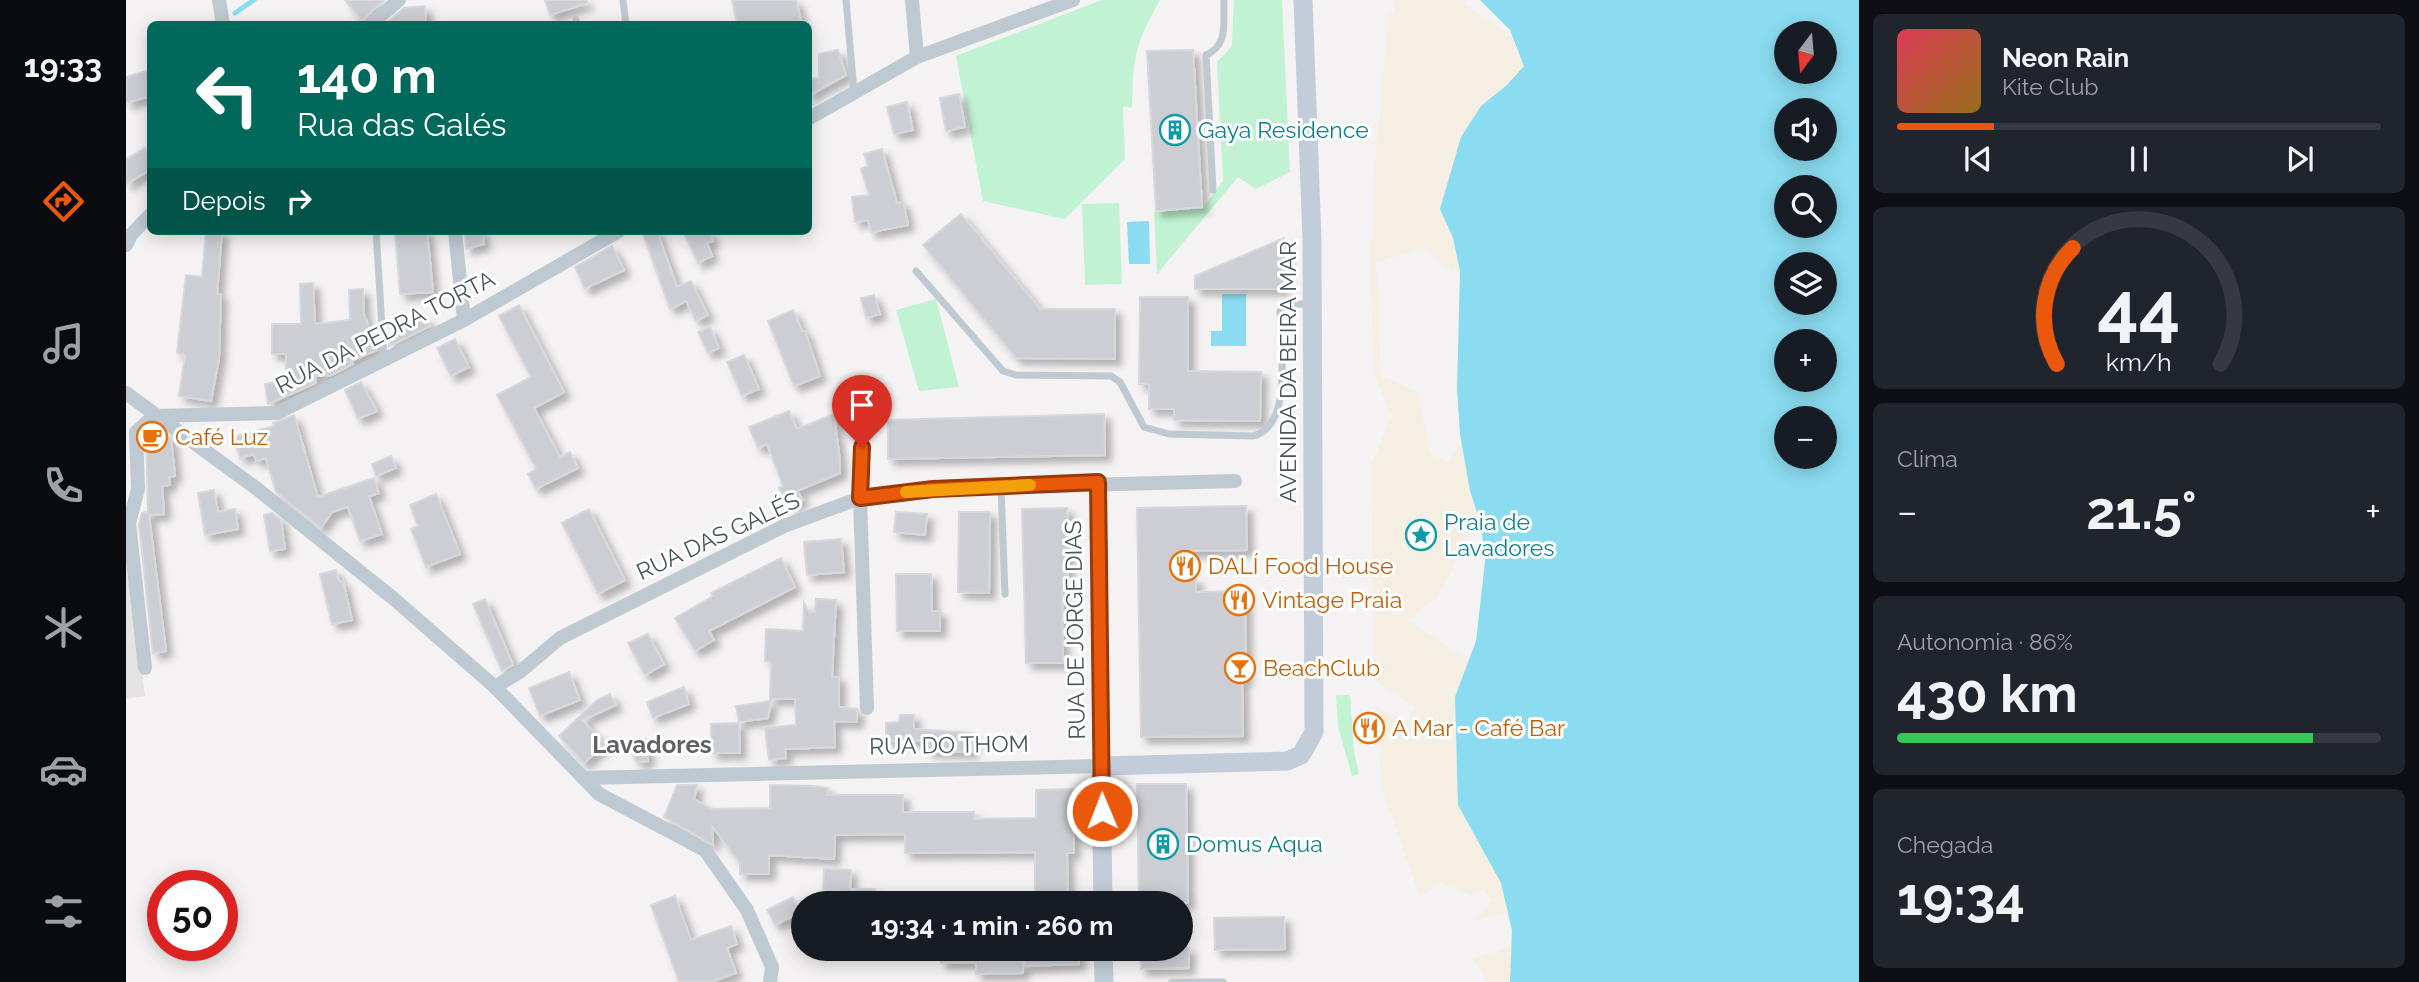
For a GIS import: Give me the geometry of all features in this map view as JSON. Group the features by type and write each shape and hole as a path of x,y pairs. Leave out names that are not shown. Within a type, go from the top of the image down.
{"main road":[{"name":"AVENIDA DA BEIRA MAR","path":"1303,0 1311,165 1314,732 1310,744"},
{"name":"RUA DO THOM","path":"1101,766 1287,761 1301,755 1310,744"},
{"name":"RUA DE JORGE DIAS","path":"1101,766 1103,891"},
{"path":"1103,961 1104,982"}],"street":[{"path":"219,0 222,21"},
{"path":"374,21 399,0"},
{"path":"912,0 917,57"},
{"path":"812,117 917,57 1073,0"},
{"path":"126,245 131,235 147,218"},
{"path":"454,235 464,320"},
{"name":"RUA DA PEDRA TORTA","path":"154,416 277,413 464,320 610,235"},
{"path":"126,393 256,488 394,599 495,687 599,794 705,850 747,910 772,967 770,982"},
{"path":"145,668 127,525 138,489 136,432 154,416"},
{"path":"862,421 860,498 867,708"},
{"name":"RUA DAS GALÉS","path":"495,687 521,671 560,638 784,526 860,498 933,489 1098,482 1235,481"},
{"name":"RUA DE JORGE DIAS","path":"1098,482 1101,766"},
{"name":"RUA DO THOM","path":"583,778 1101,766"}],"lane":[{"path":"623,0 626,21"},
{"path":"846,0 854,93"},
{"path":"1213,190 1206,55 1215,51 1223,42 1224,0"},
{"path":"376,235 384,360"},
{"path":"916,271 1003,371 1016,374 1111,376 1120,382 1144,426 1169,434 1263,434 1271,426 1280,403 1280,311 1284,304 1312,304"},
{"path":"1001,487 1005,594"},
{"path":"1172,982 1223,982"}],"shaded area":[{"path":"126,550 145,696 126,699"}],"green space":[{"path":"1102,0 1160,0 1145,28 1137,51 1132,108 1123,106 1125,159 1065,219 983,201 956,56"},
{"path":"1234,0 1282,0 1290,172 1256,189 1238,177 1157,274 1154,212 1203,208 1223,181 1217,62 1232,46"},
{"path":"1119,203 1122,284 1085,285 1082,204"},
{"path":"936,299 959,387 919,391 896,310"},
{"path":"1336,695 1350,695 1354,752 1359,774 1352,776 1338,726"}],"sand":[{"path":"1392,0 1466,0 1464,4 1536,54 1518,239 1451,273 1425,247 1376,263 1381,376 1418,392 1430,454 1448,462 1489,405 1503,472 1438,597 1408,620 1524,699 1541,982 1488,982 1472,959 1515,945 1511,912 1475,920 1492,900 1483,890 1474,897 1441,883 1420,897 1383,792 1379,752 1382,751 1376,707 1409,722 1414,707 1374,681 1371,464 1392,416 1374,374 1369,240 1373,240 1376,145 1389,14 1393,14 1395,3"}],"water":[{"path":"1480,0 1859,0 1859,982 1510,982 1512,930 1501,883 1458,805 1455,697 1476,641 1485,562 1481,524 1470,491 1460,434 1457,388 1460,271 1453,238 1440,209 1461,137 1481,106 1507,85 1524,66 1510,30"},
{"path":"1149,221 1150,264 1129,264 1127,222"},
{"path":"1222,294 1246,294 1246,346 1211,346 1211,331 1222,331"}],"building":[{"path":"345,0 384,0 362,21"},
{"path":"545,0 587,0 587,3 550,15"},
{"path":"732,0 796,0 801,21 736,21"},
{"path":"425,6 426,21 389,21 404,8"},
{"path":"838,50 846,75 812,94 812,79 819,78 819,54"},
{"name":"Gaya Residence","path":"1193,50 1202,207 1156,211 1147,51"},
{"path":"147,71 147,97 126,103 126,77"},
{"path":"959,94 965,127 946,131 940,98"},
{"path":"907,102 913,130 894,134 887,107"},
{"path":"145,148 147,152 147,172 126,184 126,159"},
{"path":"882,149 897,203 903,202 908,225 871,232 868,220 855,222 852,197 869,195 861,169 868,166 864,154"},
{"path":"961,214 1040,309 1115,309 1115,359 1016,358 923,245"},
{"path":"206,235 222,235 217,294 221,294 219,358 211,401 179,396 185,355 177,353 186,275 202,277"},
{"path":"395,235 427,235 433,292 400,294"},
{"path":"465,235 483,235 484,244 466,249"},
{"path":"643,235 658,235 677,287 691,281 708,315 696,321 686,301 670,309"},
{"path":"685,235 711,235 713,241 707,243 712,256 698,263"},
{"path":"1284,238 1283,289 1195,289 1195,276"},
{"path":"612,246 624,270 585,289 575,267"},
{"path":"313,283 315,324 350,320 349,290 363,289 364,314 377,350 351,361 353,364 332,375 315,376 316,383 268,404 265,384 286,380 286,354 272,354 272,324 301,324 300,284"},
{"path":"874,295 880,314 866,318 861,298"},
{"path":"1140,297 1188,297 1188,371 1261,372 1260,421 1174,420 1174,409 1149,409 1149,384 1139,384"},
{"path":"519,305 564,392 534,408 560,457 570,452 578,468 536,489 528,474 536,469 497,395 531,377 499,316"},
{"path":"793,310 802,331 805,331 820,376 794,386 768,321"},
{"path":"425,317 430,326 389,346 389,336"},
{"path":"710,327 719,348 708,353 698,332"},
{"path":"455,339 469,367 451,376 437,348"},
{"path":"744,355 759,389 742,396 727,362"},
{"path":"361,382 377,411 358,419 345,390"},
{"path":"789,411 797,429 834,414 840,462 840,473 797,491 803,500 790,507 779,488 783,486 767,444 758,448 749,427"},
{"path":"1104,414 1105,455 888,459 888,420"},
{"path":"294,415 318,497 374,478 379,493 369,496 382,534 360,541 348,507 332,512 321,528 276,492 266,458 256,461 254,454 240,458 234,437 274,426 273,423"},
{"path":"160,430 171,438 175,476 169,477 170,485 162,486 164,514 149,515 166,651 153,653 139,524 142,513 148,512 146,436 152,431"},
{"path":"391,456 396,468 376,476 372,464"},
{"path":"214,490 218,512 235,509 238,529 205,535 198,493"},
{"path":"436,494 460,554 426,567 411,529 418,526 410,505"},
{"path":"1246,506 1247,550 1184,551 1184,579 1196,578 1196,592 1245,591 1246,679 1242,680 1243,736 1141,737 1137,508"},
{"path":"1067,508 1068,590 1062,590 1063,663 1026,663 1022,509"},
{"path":"589,509 625,580 598,594 562,523"},
{"path":"896,512 927,514 925,535 894,532"},
{"path":"959,512 990,512 989,593 958,592"},
{"path":"272,513 281,520 285,549 270,551 264,515"},
{"path":"841,539 844,572 807,575 804,542"},
{"path":"781,558 795,587 709,631 714,640 695,651 675,618 713,596 711,593"},
{"path":"336,570 339,582 343,581 352,620 332,624 320,574"},
{"path":"896,574 931,574 932,611 940,611 940,631 897,631"},
{"path":"485,599 513,665 502,671 473,604"},
{"path":"816,599 836,600 832,677 839,677 839,707 857,709 857,722 834,721 835,747 785,749 786,758 769,760 765,728 796,725 795,699 770,699 771,662 765,661 766,629 803,631 804,603 810,614 809,612 815,612"},
{"path":"648,634 664,664 645,675 628,643"},
{"path":"569,672 580,700 540,716 529,688"},
{"path":"684,687 689,704 653,718 647,702"},
{"path":"610,694 616,705 582,720 605,744 584,763 559,736 597,700"},
{"path":"771,701 768,718 739,722 736,706"},
{"path":"900,715 914,715 914,729 972,733 972,752 927,751 927,740 886,741 886,723 899,722"},
{"path":"739,723 740,753 712,753 711,724"},
{"path":"646,739 648,761 637,762 626,741"},
{"name":"Domus Aqua","path":"1137,784 1186,784 1188,891 1139,891"},
{"path":"677,785 697,785 694,799 711,809 770,808 770,785 814,786 828,788 827,795 903,795 903,812 974,812 974,819 1036,818 1036,790 1073,789 1074,853 1067,853 1068,891 1035,891 1035,852 905,853 905,834 835,835 834,859 769,855 769,874 740,874 740,863 712,826 713,845 664,817"},
{"path":"824,869 851,870 850,889 875,889 875,891 823,891"},
{"path":"675,896 691,940 731,926 737,944 727,948 736,973 711,982 679,982 651,905"},
{"path":"791,898 791,917 775,925 767,910"},
{"path":"1284,917 1285,949 1215,950 1214,918"},
{"path":"941,961 1023,961 1023,973 976,974 976,962"},
{"path":"1025,961 1079,961 1079,964 1025,966"},
{"path":"1141,961 1189,961 1189,968 1141,969"}],"waterway":[{"path":"235,13 254,0"}],"slow traffic":[{"path":"906,492 1030,485"}],"place":[{"name":"Gaya Residence","path":"1175,130"},
{"name":"Café Luz","path":"152,437"},
{"name":"Praia de Lavadores","path":"1421,535"},
{"name":"DALÍ Food House","path":"1185,566"},
{"name":"Vintage Praia","path":"1239,600"},
{"name":"BeachClub","path":"1240,668"},
{"name":"A Mar - Café Bar","path":"1369,728"},
{"name":"Domus Aqua","path":"1163,844"}],"district":[{"name":"Lavadores","path":"652,745"}],"route":[{"path":"862,447 860,498 933,489 1098,482 1102,811"}]}
